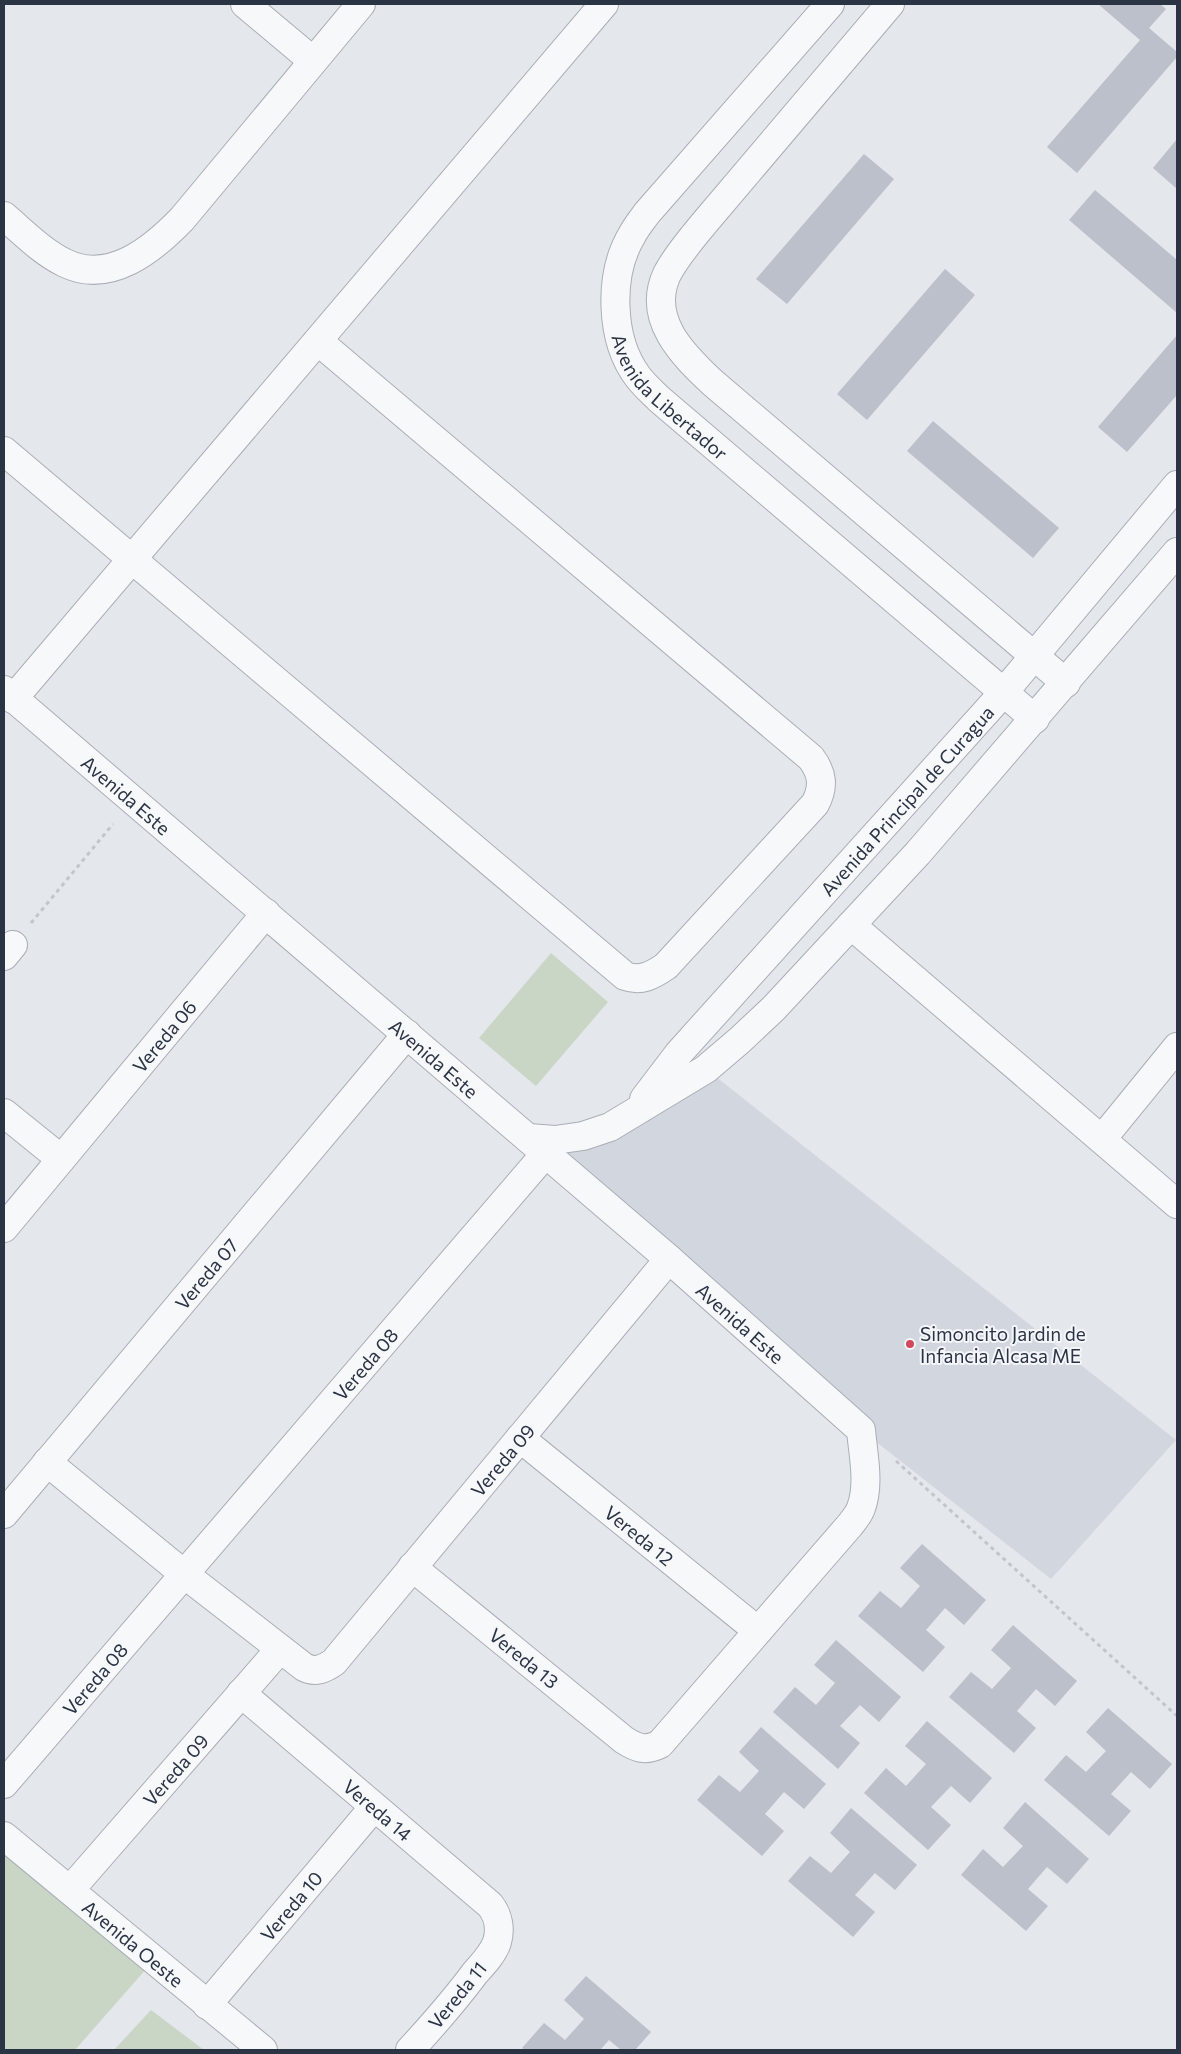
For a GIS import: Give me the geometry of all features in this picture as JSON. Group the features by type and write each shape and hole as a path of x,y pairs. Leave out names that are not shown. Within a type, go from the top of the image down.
{"street":[{"path":"245,4 312,61"},
{"path":"4,216 48,253 77,267 100,269 138,258 162,240 182,218 360,4"},
{"path":"9,695 132,559 604,4"},
{"name":"Avenida Libertador","path":"830,4 647,213 631,236 621,262 616,286 616,312 626,358 638,378 659,399 1035,719"},
{"name":"Avenida Libertador","path":"890,4 681,252 667,274 662,290 662,307 666,326 675,343 684,354 713,383 1066,683"},
{"path":"4,451 625,976 633,979 642,979 653,975 666,966 815,804 822,788 818,767 811,758 318,340"},
{"name":"Avenida Principal de Curagua","path":"632,1114 679,1053 1004,692 1177,485"},
{"name":"Avenida Principal de Curagua","path":"537,1145 555,1140 584,1136 610,1127 706,1069 740,1040 774,1008 918,853 1177,552"},
{"name":"Avenida Este","path":"9,695 670,1259 861,1430"},
{"name":"Vereda 06","path":"4,1228 266,913"},
{"path":"850,926 1177,1204"},
{"name":"Vereda 07","path":"4,1514 407,1034"},
{"path":"1102,1139 1177,1047"},
{"path":"4,1113 61,1159"},
{"name":"Vereda 08","path":"4,1784 184,1574 537,1145"},
{"name":"Vereda 09","path":"70,1890 280,1649 310,1671 325,1668 334,1662 670,1259"},
{"path":"758,1632 844,1533 861,1509 865,1471 861,1430"},
{"name":"Vereda 12","path":"520,1438 758,1632"},
{"path":"47,1462 184,1574 280,1649"},
{"name":"Vereda 13","path":"412,1567 617,1734 636,1747 645,1749 660,1744 758,1632"},
{"name":"Vereda 14","path":"241,1693 490,1905 498,1919 498,1936"},
{"name":"Vereda 10","path":"207,2005 374,1807"},
{"name":"Avenida Oeste","path":"4,1836 263,2050"},
{"name":"Vereda 11","path":"410,2050 446,2011 463,1989 491,1952 498,1936"}],"path":[{"path":"8,950 133,800"},
{"path":"861,1430 1177,1716"}],"shaded area":[{"name":"Simoncito Jardin de Infancia Alcasa ME","path":"706,1069 1176,1440 1051,1579 861,1430 528,1138 555,1140"}],"green space":[{"path":"551,953 608,1002 536,1086 479,1038"},
{"path":"4,1836 154,1960 75,2050 4,2050"},
{"path":"151,2010 204,2050 114,2050"}],"building":[{"path":"1098,4 1160,4 1166,9 1149,28 1177,52 1177,57 1077,173 1047,147 1140,40"},
{"path":"1177,139 1177,189 1153,168"},
{"path":"864,154 894,179 787,304 756,279"},
{"path":"1095,190 1177,260 1177,313 1069,220"},
{"path":"945,269 975,295 867,420 837,394"},
{"path":"1177,335 1177,395 1127,452 1098,427"},
{"path":"933,421 1059,528 1033,558 907,451"},
{"path":"922,1544 986,1600 964,1625 945,1608 926,1630 945,1647 923,1672 858,1616 880,1591 901,1608 920,1586 900,1568"},
{"path":"1013,1625 1077,1681 1055,1706 1036,1689 1017,1711 1036,1728 1014,1753 949,1697 971,1672 992,1689 1011,1668 991,1650"},
{"path":"836,1640 901,1697 879,1722 860,1705 840,1726 860,1743 838,1769 773,1712 795,1687 816,1705 835,1683 814,1665"},
{"path":"1108,1708 1172,1764 1150,1789 1131,1772 1111,1794 1131,1811 1109,1836 1044,1780 1066,1755 1086,1772 1106,1751 1086,1732"},
{"path":"927,1721 992,1778 970,1803 951,1786 931,1807 951,1825 928,1850 864,1793 886,1768 906,1786 926,1764 905,1746"},
{"path":"761,1727 826,1784 804,1809 784,1792 765,1814 784,1831 762,1856 697,1800 719,1775 740,1792 759,1771 739,1752"},
{"path":"1025,1802 1089,1859 1067,1884 1047,1867 1028,1889 1048,1906 1026,1931 961,1875 983,1849 1003,1867 1023,1846 1003,1828"},
{"path":"851,1808 917,1865 895,1890 875,1873 855,1895 875,1912 853,1937 788,1881 810,1856 831,1873 850,1852 830,1833"},
{"path":"586,1976 651,2032 635,2050 621,2050 609,2040 600,2050 525,2050 522,2048 544,2023 565,2040 584,2019 564,2000"}],"place":[{"name":"Simoncito Jardin de Infancia Alcasa ME","path":"910,1344"}]}
